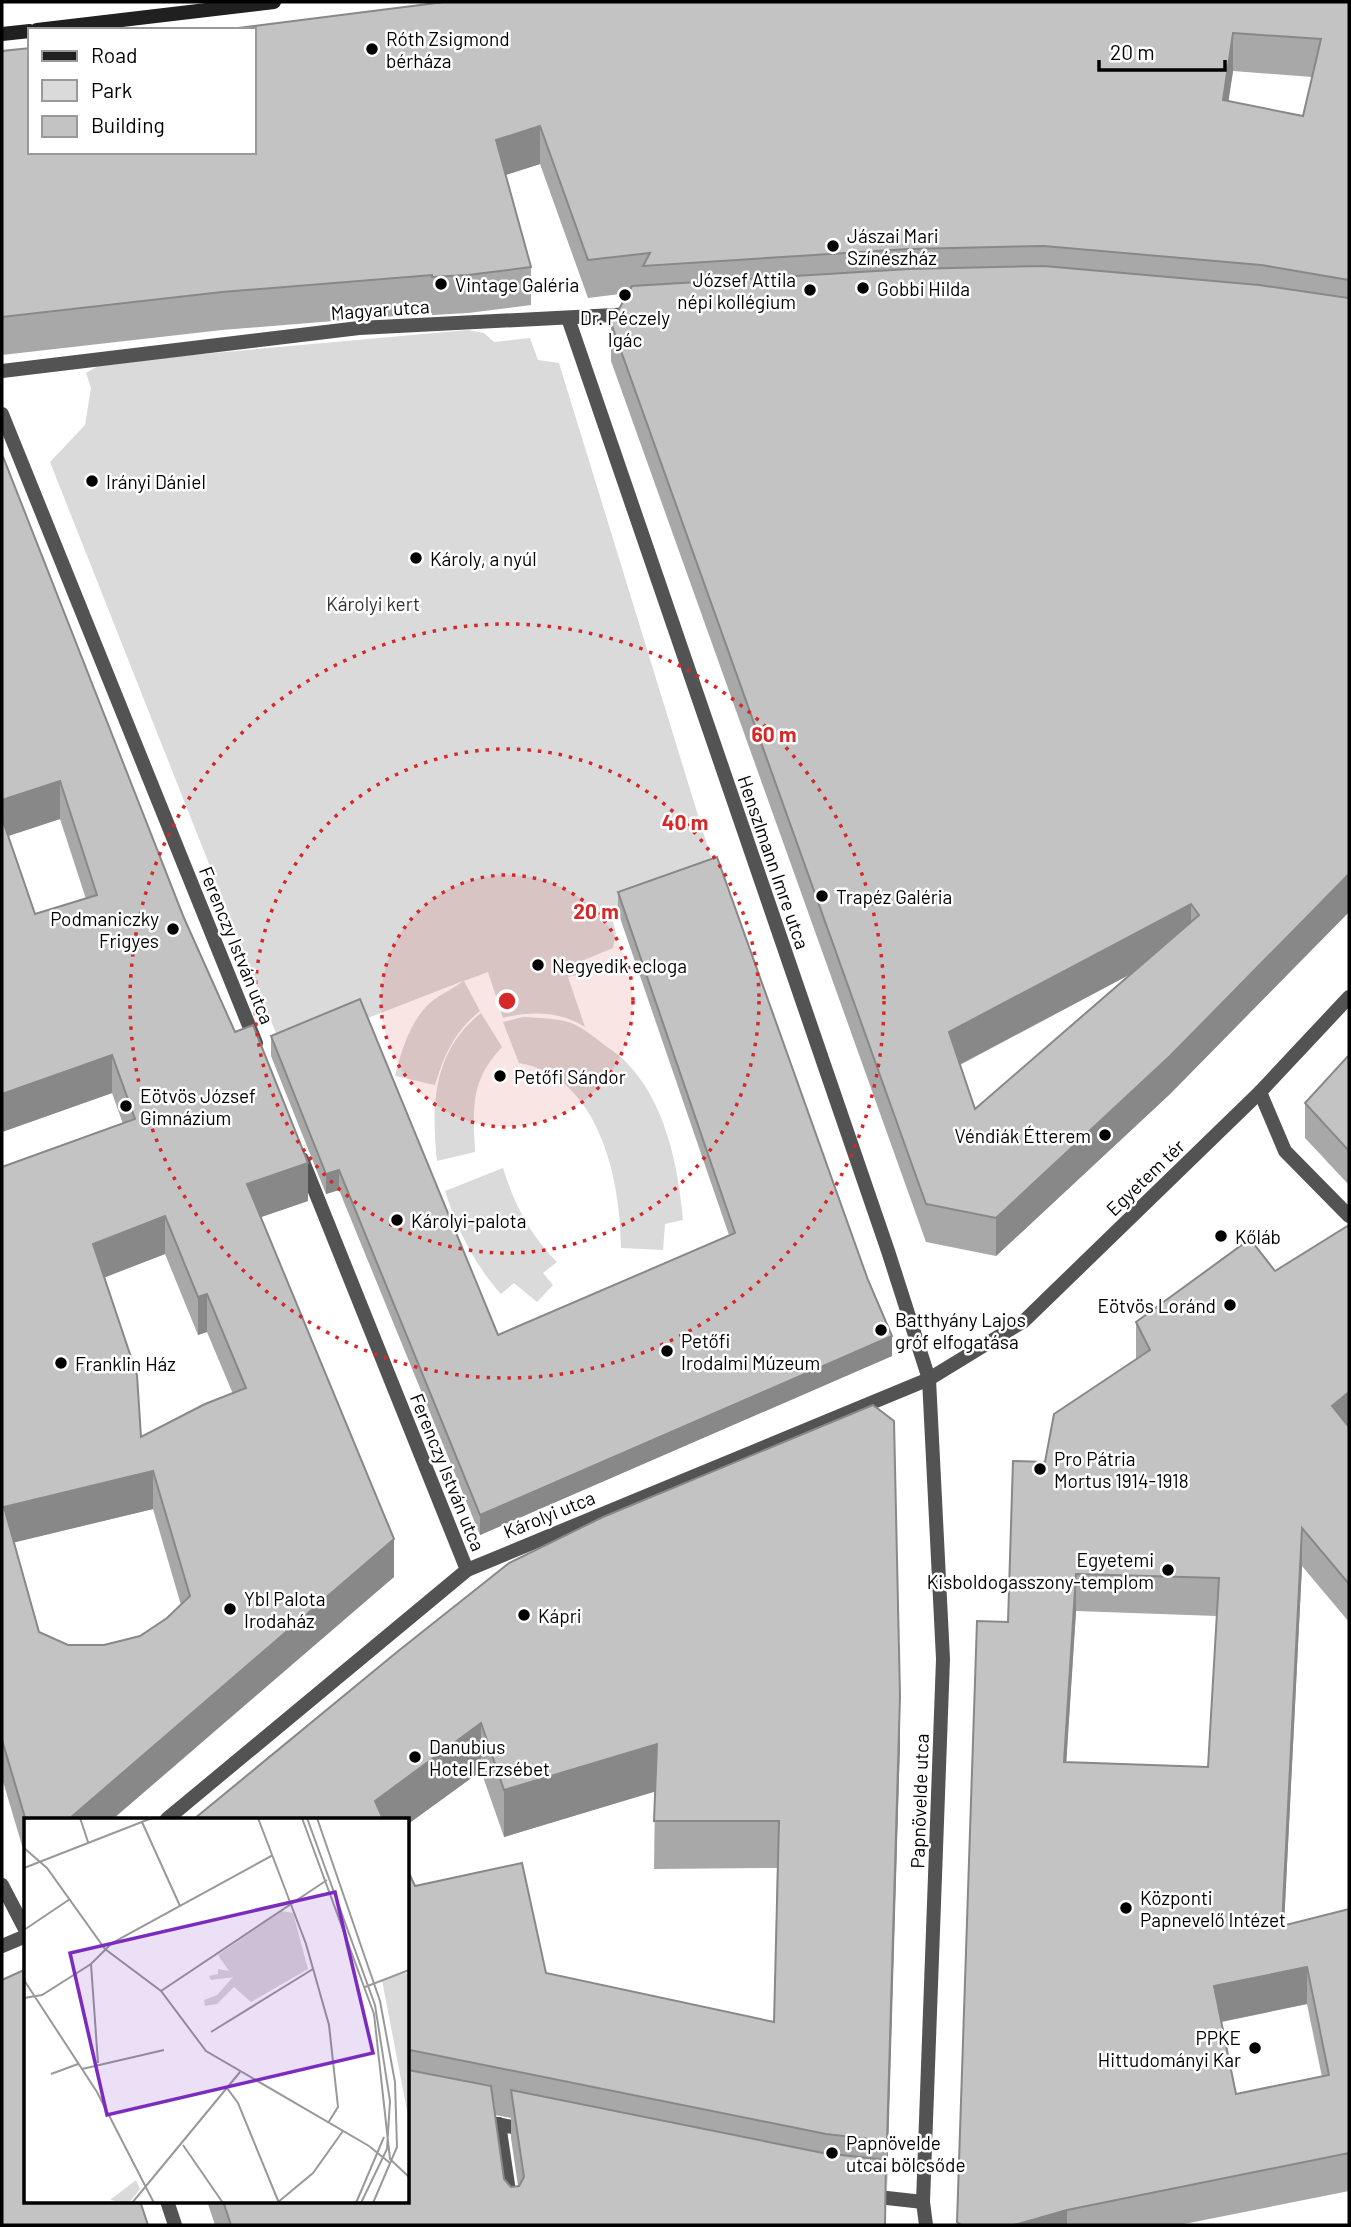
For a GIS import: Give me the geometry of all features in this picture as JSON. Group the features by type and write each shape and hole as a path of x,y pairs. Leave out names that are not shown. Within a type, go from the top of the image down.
{"main road":[{"path":"54,28 274,2"},
{"path":"2,34 28,31"}],"street":[{"name":"Magyar utca","path":"2,371 359,328 650,313"},
{"name":"Henszlmann Imre utca","path":"568,318 888,1251 929,1379"},
{"name":"Ferenczy István utca","path":"2,414 263,1060"},
{"name":"Egyetem tér","path":"929,1379 1024,1321 1260,1092 1349,998"},
{"path":"1260,1092 1285,1150 1349,1216"},
{"name":"Ferenczy István utca","path":"298,1148 467,1570"},
{"name":"Károlyi utca","path":"168,1818 467,1570 929,1379"},
{"name":"Papnövelde utca","path":"926,2225 923,2202 943,1659 929,1379"},
{"path":"2,1885 24,1929"},
{"path":"2,1946 24,1934"},
{"path":"460,2117 540,2133"},
{"path":"499,2124 514,2225"},
{"path":"859,2195 923,2202"},
{"path":"167,2202 175,2225"}],"green space":[{"name":"Károlyi kert","path":"468,330 484,333 494,342 530,338 538,360 559,363 717,877 618,912 613,922 616,933 613,948 584,960 576,975 568,977 585,1027 555,1015 524,1014 503,1018 488,972 464,981 480,1011 452,1044 435,1085 395,1076 397,1066 408,1036 424,1009 463,981 283,1051 50,462 85,425 91,388 86,373 103,363"},
{"path":"481,1013 502,1047 492,1059 479,1084 474,1108 475,1152 437,1161 436,1100 444,1062 465,1028"},
{"path":"523,1017 560,1020 579,1027 624,1060 650,1095 660,1114 673,1156 683,1220 665,1224 663,1250 621,1248 616,1192 600,1135 586,1109 569,1088 546,1072 519,1063 503,1022"},
{"path":"503,1168 524,1218 557,1262 543,1273 553,1285 537,1302 514,1283 501,1294 491,1283 467,1246 445,1191"}],"building":[{"path":"444,2 1349,2 1349,280 1261,265 1044,246 908,249 643,266 650,253 588,260 540,126 496,140 531,267 468,275 432,275 222,292 2,317 2,51 28,48 28,154 256,154 256,28 238,28","holes":["1233,33 1321,39 1303,116 1223,100"]},
{"path":"1044,266 1259,285 1349,297 1349,874 1170,1056 996,1218 926,1204 611,323 632,286 909,269","holes":["1191,904 1199,915 975,1109 949,1032"]},
{"path":"2,454 184,918 235,1032 253,1025 308,1163 247,1184 394,1539 70,1818 25,1818 2,1740 2,1167 135,1119 112,1055 2,1094 2,818 35,914 97,895 60,781 2,800","holes":["165,1216 198,1297 207,1294 246,1388 205,1404 141,1437 137,1375 93,1244","153,1471 190,1596 167,1618 140,1636 104,1645 68,1645 39,1632 4,1507"]},
{"name":"Károlyi-palota","path":"717,857 868,1280 892,1336 480,1515 339,1170 326,1174 271,1036 360,999 498,1335 735,1233 618,892"},
{"path":"1349,1055 1349,1151 1305,1103"},
{"path":"1349,1225 1349,1392 1332,1406 1349,1427 1349,1584 1302,1528 1282,1926 1349,1909 1349,2153 1067,2210 1014,2225 961,2225 957,2222 977,1621 1008,1622 1013,1461 1045,1462 1054,1414 1150,1350 1136,1322 1250,1239 1275,1271","holes":["1076,1574 1219,1578 1208,1767 1064,1762","1307,1967 1329,2075 1236,2094 1214,1986"]},
{"path":"873,1405 894,1421 900,1696 887,2141 826,2134 410,2050 410,1875 415,1886 522,1863 546,1973 774,2022 779,1821 654,1821 657,1744 504,1790 481,1723 375,1801 383,1818 195,1818 509,1563 603,1517"},
{"path":"24,1970 24,2202 140,2202 148,2225 2,2225 2,1980"},
{"path":"410,2070 491,2086 504,2179 511,2187 519,2186 524,2177 511,2090 823,2153 886,2160 885,2225 231,2225 223,2202 410,2202"}],"place":[{"name":"Róth Zsigmond bérháza","path":"372,49"},
{"name":"Jászai Mari Színészház","path":"833,246"},
{"name":"Vintage Galéria","path":"441,284"},
{"name":"Gobbi Hilda","path":"863,288"},
{"name":"József Attila népi kollégium","path":"810,290"},
{"name":"Dr. Péczely Igác","path":"625,295"},
{"name":"Irányi Dániel","path":"92,481"},
{"name":"Károly, a nyúl","path":"416,558"},
{"name":"Trapéz Galéria","path":"822,896"},
{"name":"Podmaniczky Frigyes","path":"173,929"},
{"name":"Negyedik ecloga","path":"538,965"},
{"name":"Petőfi Sándor","path":"500,1076"},
{"name":"Eötvös József Gimnázium","path":"126,1106"},
{"name":"Véndiák Étterem","path":"1105,1135"},
{"name":"Károlyi-palota","path":"397,1220"},
{"name":"Kőláb","path":"1221,1236"},
{"name":"Eötvös Loránd","path":"1230,1305"},
{"name":"Batthyány Lajos gróf elfogatása","path":"881,1330"},
{"name":"Petőfi Irodalmi Múzeum","path":"667,1351"},
{"name":"Franklin Ház","path":"61,1363"},
{"name":"Pro Pátria Mortus 1914-1918","path":"1040,1469"},
{"name":"Egyetemi Kisboldogasszony-templom","path":"1168,1570"},
{"name":"Ybl Palota Irodaház","path":"230,1609"},
{"name":"Kápri","path":"524,1615"},
{"name":"Danubius Hotel Erzsébet","path":"415,1757"},
{"name":"Központi Papnevelő Intézet","path":"1126,1908"},
{"name":"PPKE Hittudományi Kar","path":"1255,2048"},
{"name":"Papnövelde utcai bölcsőde","path":"832,2153"}]}
